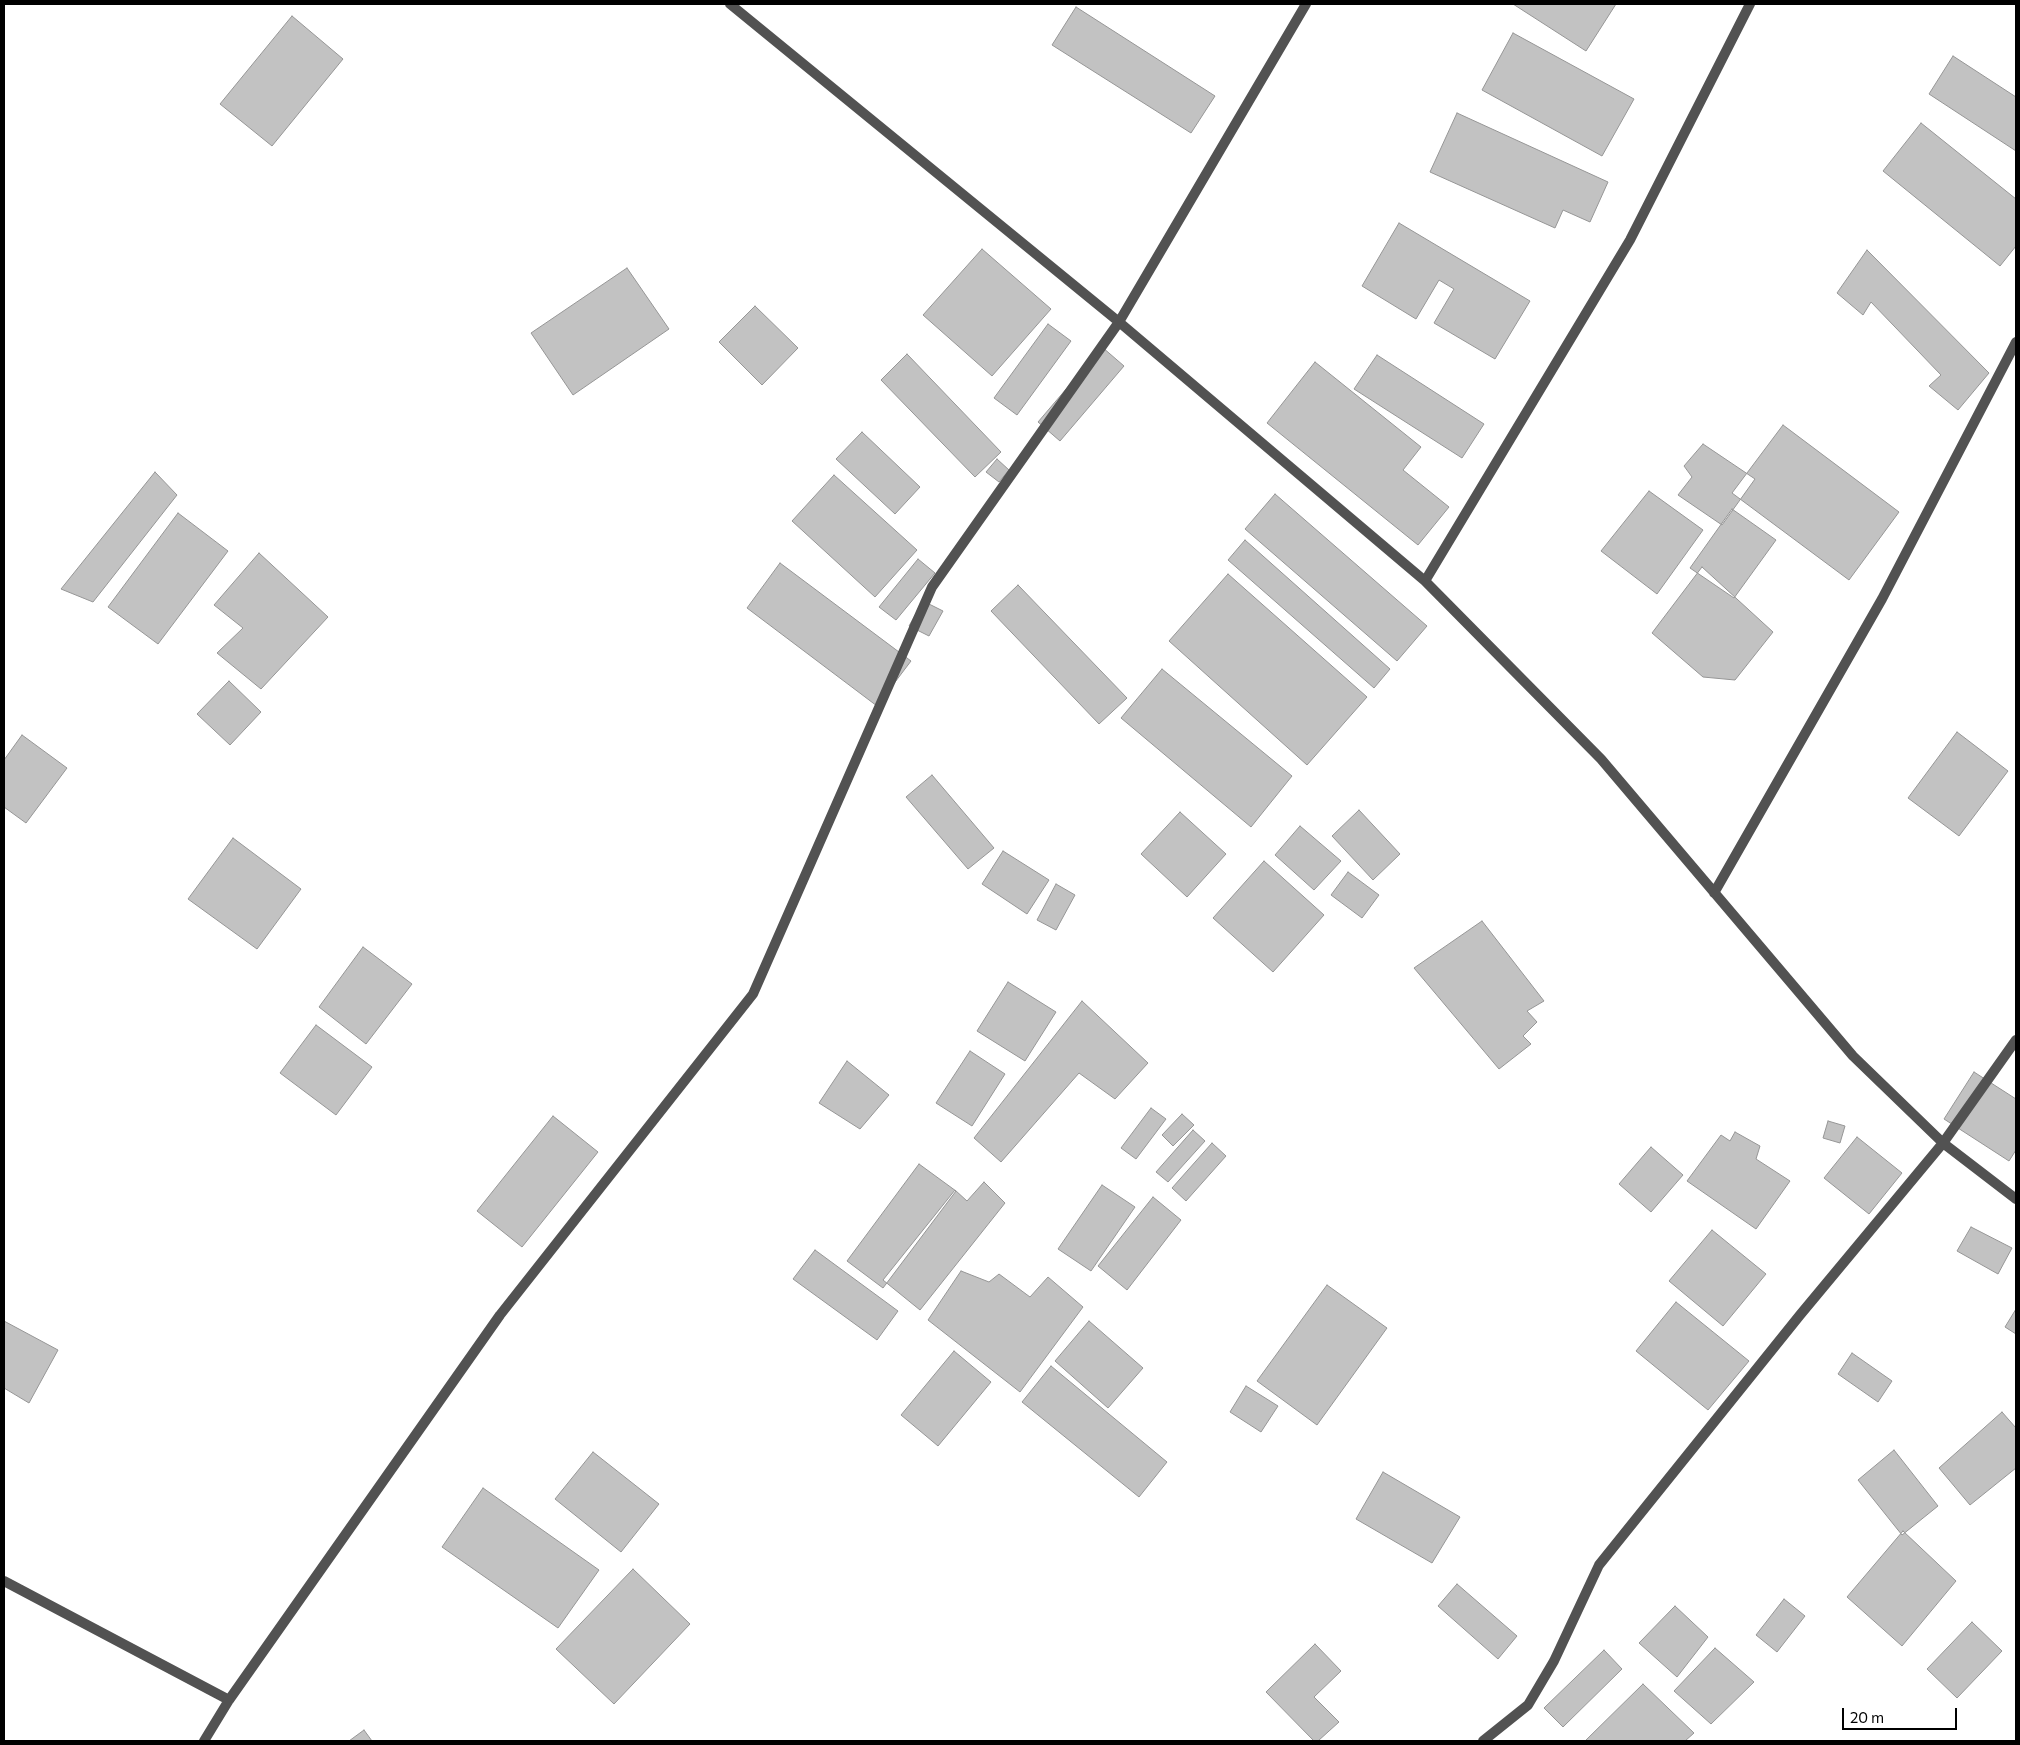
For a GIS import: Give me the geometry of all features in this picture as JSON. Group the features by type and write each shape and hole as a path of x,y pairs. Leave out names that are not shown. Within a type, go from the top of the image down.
{"street":[{"path":"730,4 1119,322 1425,581 1601,759 1853,1056 1943,1143 2016,1199"},
{"path":"204,1741 229,1700 500,1315 753,994 932,587 1119,322 1306,4"},
{"path":"1425,581 1630,240 1750,4"},
{"path":"1714,893 1882,600 2016,342"},
{"path":"1484,1741 1528,1705 1554,1661 1599,1565 1800,1315 1943,1143 2016,1040"},
{"path":"4,1580 229,1700"}],"building":[{"path":"1513,4 1616,4 1586,51"},
{"path":"1076,7 1215,96 1191,133 1052,45"},
{"path":"292,16 343,59 272,146 220,104"},
{"path":"1513,33 1634,99 1602,156 1482,90"},
{"path":"1953,56 2016,97 2016,151 1929,94"},
{"path":"1457,113 1608,182 1590,222 1563,210 1555,228 1430,172"},
{"path":"1921,123 2016,199 2016,246 2000,266 1883,171"},
{"path":"1399,223 1530,301 1495,359 1434,323 1454,289 1439,280 1416,319 1362,286"},
{"path":"982,249 1051,309 992,376 923,315"},
{"path":"1867,250 1989,373 1958,410 1929,386 1941,375 1871,302 1863,315 1837,293"},
{"path":"627,268 669,329 573,395 531,333"},
{"path":"755,306 798,348 762,385 719,342"},
{"path":"1048,324 1071,341 1017,415 994,398"},
{"path":"1102,347 1124,366 1060,441 1038,422"},
{"path":"907,354 1001,452 975,477 881,380"},
{"path":"1377,355 1484,424 1462,458 1354,389"},
{"path":"1315,362 1421,447 1403,470 1449,507 1418,545 1267,423"},
{"path":"1783,425 1899,512 1849,580 1732,493"},
{"path":"862,432 920,487 895,514 836,459"},
{"path":"1703,444 1755,479 1722,525 1678,495 1692,477 1684,466"},
{"path":"997,459 1009,470 999,482 986,472"},
{"path":"155,472 177,495 93,602 61,589"},
{"path":"834,475 917,550 875,597 792,521"},
{"path":"1649,491 1703,530 1657,594 1601,551"},
{"path":"1275,494 1427,626 1397,661 1245,529"},
{"path":"1732,509 1776,540 1734,598 1690,568"},
{"path":"178,513 228,551 158,644 108,607"},
{"path":"1245,540 1390,669 1374,688 1228,560"},
{"path":"259,553 328,617 261,689 217,653 243,628 214,605"},
{"path":"918,559 935,573 896,620 879,607"},
{"path":"780,563 911,661 877,706 747,608"},
{"path":"1702,567 1773,632 1735,680 1703,677 1652,633"},
{"path":"1228,574 1367,697 1307,765 1169,641"},
{"path":"1018,585 1127,698 1099,724 991,611"},
{"path":"923,601 943,611 929,636 909,626"},
{"path":"1162,669 1292,776 1251,827 1121,718"},
{"path":"229,681 261,712 230,745 197,714"},
{"path":"1957,732 2008,771 1959,836 1908,798"},
{"path":"22,735 67,768 26,823 4,807 4,760"},
{"path":"932,775 994,848 968,869 906,797"},
{"path":"1359,810 1400,854 1373,880 1332,836"},
{"path":"1180,812 1226,854 1187,897 1141,854"},
{"path":"1300,826 1341,861 1314,890 1275,855"},
{"path":"233,838 301,889 257,949 188,899"},
{"path":"1003,851 1049,880 1027,914 982,884"},
{"path":"1264,861 1324,915 1273,972 1213,918"},
{"path":"1348,872 1379,895 1362,918 1331,895"},
{"path":"1056,884 1075,895 1056,930 1037,920"},
{"path":"1482,921 1544,1001 1527,1011 1537,1022 1523,1036 1531,1044 1499,1069 1414,968"},
{"path":"363,947 412,984 366,1044 319,1007"},
{"path":"1008,982 1056,1012 1025,1061 977,1031"},
{"path":"1082,1001 1148,1063 1115,1099 1079,1073 1001,1162 974,1138"},
{"path":"316,1025 372,1067 336,1115 280,1073"},
{"path":"970,1051 1005,1074 972,1126 936,1103"},
{"path":"847,1061 889,1095 860,1129 819,1103"},
{"path":"1974,1072 2016,1099 2016,1150 2009,1161 1944,1119"},
{"path":"1151,1108 1166,1119 1136,1159 1121,1148"},
{"path":"1182,1114 1194,1125 1173,1146 1162,1135"},
{"path":"553,1116 598,1152 522,1247 477,1211"},
{"path":"1828,1121 1845,1126 1840,1143 1823,1138"},
{"path":"1193,1130 1205,1141 1168,1182 1156,1172"},
{"path":"1735,1132 1760,1146 1756,1159 1790,1181 1756,1229 1687,1181 1721,1135 1730,1141"},
{"path":"1857,1137 1902,1173 1869,1214 1824,1178"},
{"path":"1212,1143 1226,1156 1186,1201 1172,1188"},
{"path":"1651,1147 1683,1175 1651,1212 1619,1184"},
{"path":"919,1164 956,1191 883,1288 847,1261"},
{"path":"984,1182 1005,1203 920,1310 883,1280 955,1190 967,1201"},
{"path":"1102,1185 1135,1207 1091,1271 1058,1249"},
{"path":"1153,1197 1181,1220 1127,1290 1098,1266"},
{"path":"1971,1227 2012,1248 1998,1274 1957,1251"},
{"path":"1712,1230 1766,1274 1723,1326 1669,1281"},
{"path":"815,1250 898,1311 877,1340 793,1279"},
{"path":"961,1271 989,1282 999,1274 1030,1297 1048,1277 1083,1307 1020,1392 928,1320"},
{"path":"1327,1285 1387,1328 1317,1425 1257,1381"},
{"path":"1676,1302 1749,1361 1708,1410 1636,1351"},
{"path":"2016,1309 2016,1334 2005,1327"},
{"path":"4,1321 58,1350 29,1403 4,1388"},
{"path":"1089,1321 1143,1368 1108,1408 1055,1361"},
{"path":"954,1351 991,1382 938,1446 901,1415"},
{"path":"1852,1353 1892,1381 1878,1402 1838,1374"},
{"path":"1051,1366 1167,1462 1139,1497 1022,1402"},
{"path":"1246,1386 1278,1406 1261,1432 1230,1412"},
{"path":"2002,1412 2016,1428 2016,1468 1970,1505 1939,1468"},
{"path":"1894,1450 1938,1506 1902,1535 1858,1480"},
{"path":"593,1452 659,1504 621,1552 555,1499"},
{"path":"1383,1472 1460,1517 1432,1563 1356,1519"},
{"path":"483,1488 599,1570 558,1628 442,1547"},
{"path":"1903,1531 1956,1581 1902,1646 1847,1597"},
{"path":"633,1569 690,1624 614,1704 556,1649"},
{"path":"1457,1584 1517,1636 1498,1659 1438,1606"},
{"path":"1784,1599 1805,1616 1777,1652 1756,1635"},
{"path":"1675,1606 1708,1637 1677,1677 1639,1643"},
{"path":"1972,1622 2002,1651 1957,1698 1927,1669"},
{"path":"1315,1644 1341,1671 1314,1697 1339,1722 1318,1741 1314,1741 1266,1692"},
{"path":"1715,1648 1754,1682 1711,1724 1674,1691"},
{"path":"1604,1650 1622,1669 1563,1727 1544,1708"},
{"path":"1643,1684 1694,1733 1685,1741 1585,1741"},
{"path":"364,1730 372,1741 349,1741"}]}
